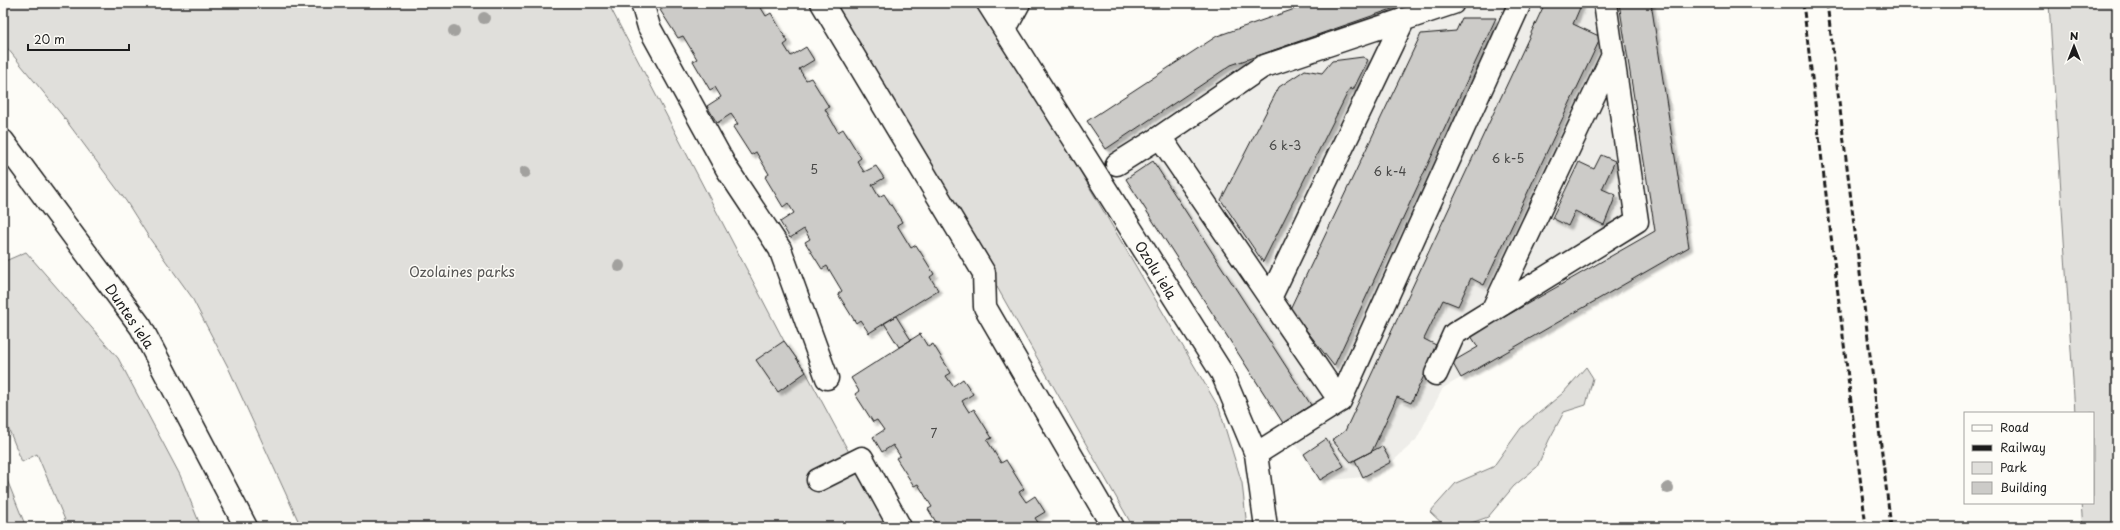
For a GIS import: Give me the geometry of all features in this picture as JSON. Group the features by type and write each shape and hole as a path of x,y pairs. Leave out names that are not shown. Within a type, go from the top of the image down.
{"street":[{"path":"642,3 649,27 727,168 780,249 827,378"},
{"path":"822,3 984,273 985,307 1113,527"},
{"name":"Ozolu iela","path":"988,3 1222,373 1256,454 1266,527"},
{"path":"1004,30 1019,3"},
{"path":"1117,164 1160,137 1262,67 1453,3"},
{"path":"1256,454 1340,401 1520,3"},
{"path":"1436,374 1454,334 1637,221 1605,3"},
{"path":"1270,298 1404,19"},
{"path":"1492,311 1613,55"},
{"path":"1160,137 1340,401"},
{"name":"Duntes iela","path":"3,141 141,327 246,527"},
{"path":"818,480 862,458 900,527"}],"shaded area":[{"path":"1311,3 1651,3 1689,248 1443,388 1416,440 1391,463 1364,477 1320,481 1087,121 1217,36"}],"green space":[{"name":"Ozolaines parks","path":"3,3 608,3 784,341 806,372 889,527 301,527 228,367 191,296 150,239 126,201 62,115 3,43"},
{"path":"836,3 976,3 1053,125 1219,408 1242,483 1247,527 1133,527"},
{"path":"2049,3 2117,3 2117,527 2083,527 2081,504 2094,504 2094,412 2075,412"},
{"path":"26,252 118,358 180,475 201,527 68,527 37,454 22,462 3,415 3,262"},
{"path":"1586,367 1593,378 1586,405 1564,412 1537,467 1514,486 1488,517 1460,527 1446,527 1430,512 1456,483 1493,467 1521,428 1563,393"},
{"path":"3,470 26,527 3,527"}],"building":[{"path":"662,3 758,3 766,16 771,13 788,42 784,45 791,56 806,47 814,60 799,69 806,80 811,78 829,107 825,109 838,132 843,129 861,158 857,161 864,172 876,166 884,178 872,185 879,197 884,194 902,222 897,225 911,248 916,245 934,274 930,277 938,290 869,333 860,320 856,323 838,294 842,291 827,266 822,269 805,242 810,239 804,229 790,238 780,222 794,213 788,203 783,207 765,177 769,174 756,152 751,155 733,127 738,124 731,114 717,123 707,106 721,97 715,87 710,90 693,61 697,59 683,36 678,38 660,10 665,8"},
{"path":"1312,3 1409,3 1231,65 1106,149 1087,121 1217,36"},
{"path":"1545,3 1582,3 1573,24 1601,37 1484,285 1471,278 1458,306 1443,300 1424,339 1438,346 1411,403 1397,397 1372,451 1351,462 1332,440 1345,431"},
{"path":"1619,3 1651,3 1689,247 1461,378 1452,362 1478,347 1471,336 1655,231"},
{"path":"1462,18 1496,18 1334,366 1290,309 1421,34 1456,31"},
{"path":"1363,57 1368,60 1353,90 1350,88 1263,262 1221,200 1279,87 1305,70 1322,73 1332,61"},
{"path":"1601,155 1615,161 1602,189 1616,195 1604,225 1575,211 1568,226 1552,218 1579,162 1594,169"},
{"path":"1153,161 1311,405 1283,423 1126,179"},
{"path":"896,316 911,340 899,347 884,323"},
{"path":"920,334 928,347 933,344 951,373 946,376 953,386 963,379 973,394 962,401 969,412 974,409 992,438 987,440 1001,463 1006,460 1024,489 1019,492 1026,502 1035,496 1045,512 1035,518 1041,527 939,527 928,509 932,507 918,484 914,486 896,458 900,456 893,445 882,452 873,437 884,430 877,420 873,422 855,394 859,391 851,378"},
{"path":"784,341 806,372 778,392 756,360"},
{"path":"1326,439 1344,466 1320,480 1304,454"},
{"path":"1382,446 1391,462 1363,477 1355,460"}],"railway":[{"path":"1803,3 1866,527"},
{"path":"1827,3 1891,527"}]}
